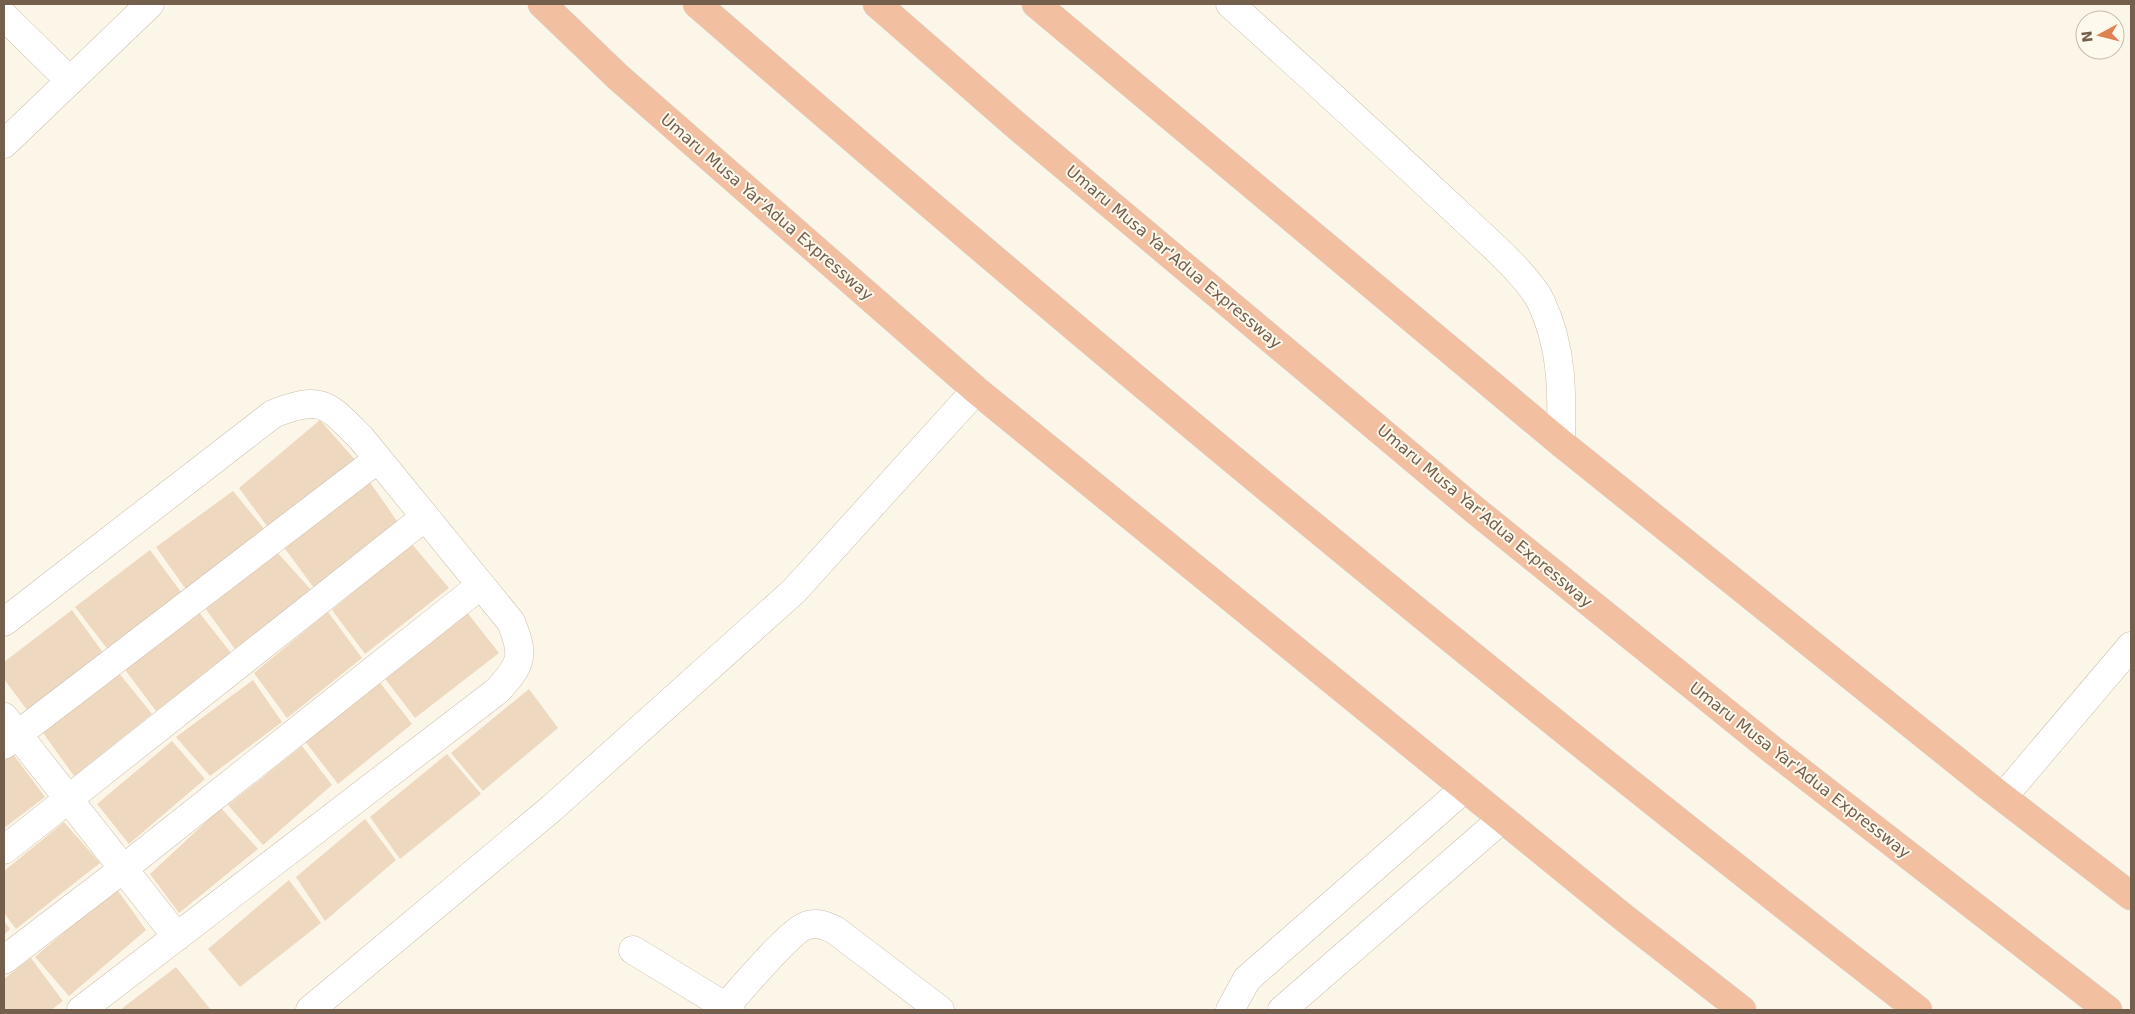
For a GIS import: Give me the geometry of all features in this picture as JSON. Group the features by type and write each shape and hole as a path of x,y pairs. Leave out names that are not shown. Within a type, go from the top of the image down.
{"highway":[{"name":"Umaru Musa Yar'Adua Expressway","path":"542,4 618,77 976,390 1502,818 1742,1010"},
{"path":"697,4 933,208 1204,436 1499,677 1918,1010"},
{"name":"Umaru Musa Yar'Adua Expressway","path":"877,4 1018,127 1476,511 1770,748 2108,1010"},
{"path":"1036,4 1561,443 2003,797 2131,896"}],"street":[{"path":"4,144 150,4"},
{"path":"1230,4 1386,146 1506,260 1541,301 1556,340 1562,386 1561,443"},
{"path":"4,16 70,81"},
{"path":"310,1010 552,808 794,591 976,390"},
{"path":"4,622 273,414 294,406 314,402 335,412 378,460 511,622 520,645 516,671 497,691 81,1010"},
{"path":"177,937 68,799 8,732 378,460"},
{"path":"4,850 425,517"},
{"path":"4,960 123,869 481,585"},
{"path":"2003,797 2131,646"},
{"path":"1230,1010 1246,978 1465,788"},
{"path":"1282,1010 1502,818"},
{"path":"633,950 694,999 728,1008 794,935 807,925 822,924 835,930 940,1010"}],"building":[{"path":"320,420 357,462 270,530 239,488"},
{"path":"367,478 399,524 314,588 283,546"},
{"path":"233,491 265,530 187,591 156,547"},
{"path":"411,543 449,588 365,654 332,610"},
{"path":"150,550 184,596 109,651 75,607"},
{"path":"276,551 313,592 237,652 205,608"},
{"path":"72,610 104,654 30,714 4,679 4,662"},
{"path":"198,611 231,653 156,711 123,667"},
{"path":"466,611 499,653 415,718 383,676"},
{"path":"328,612 362,658 287,718 254,673"},
{"path":"118,672 152,714 74,776 41,730"},
{"path":"253,680 282,722 210,776 176,737"},
{"path":"378,680 412,724 338,784 304,740"},
{"path":"529,689 558,728 483,791 451,753"},
{"path":"172,741 205,779 129,844 97,804"},
{"path":"302,746 332,785 263,845 228,805"},
{"path":"13,754 45,797 4,828 4,761"},
{"path":"447,754 481,794 400,859 370,817"},
{"path":"221,808 258,849 179,913 150,874"},
{"path":"365,819 396,860 325,921 296,877"},
{"path":"64,822 100,863 16,929 4,913 4,871"},
{"path":"289,880 321,923 240,987 208,949"},
{"path":"116,888 146,930 69,996 35,957"},
{"path":"4,921 10,929 4,935"},
{"path":"31,958 63,1001 51,1010 4,1010 4,979"},
{"path":"176,967 211,1010 120,1010"}]}
